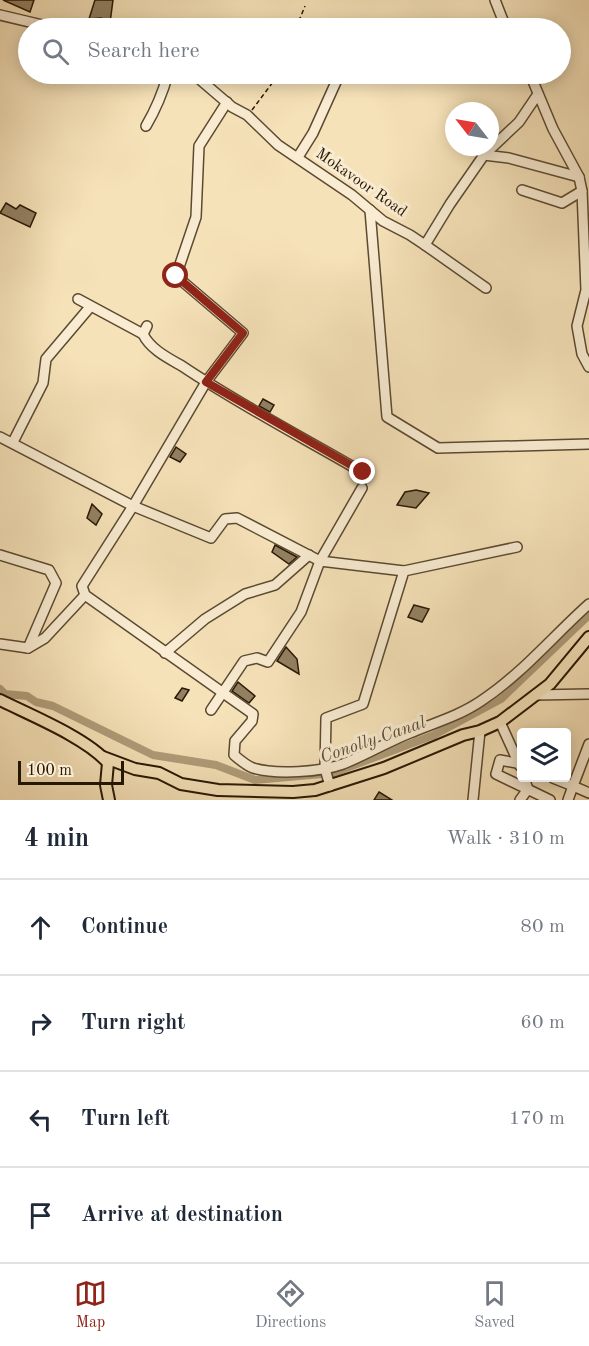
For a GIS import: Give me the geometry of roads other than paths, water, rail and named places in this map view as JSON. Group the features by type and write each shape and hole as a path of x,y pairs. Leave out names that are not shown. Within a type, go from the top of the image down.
{"main road":[{"path":"0,700 66,732 103,757 135,769 159,773 181,784 218,790 294,792 330,786 419,755 462,735 480,731 500,722 550,684 589,637"},
{"path":"103,757 108,763 106,785 111,799"}],"street":[{"path":"495,0 502,18"},
{"path":"0,15 18,19"},
{"path":"146,126 159,102 164,84"},
{"name":"Mokavoor Road","path":"206,84 247,116 278,145 352,195 383,221 410,235 486,288"},
{"path":"298,157 313,133 335,84"},
{"path":"534,84 553,129 579,177 582,191 586,290 577,326 582,354 589,367"},
{"path":"499,139 519,122 538,94"},
{"path":"227,102 199,146 196,216 176,276 243,333 206,382 133,506 82,586 86,595 253,714 252,722 235,741 234,755 251,768 274,772 325,769 343,764 412,732 463,712 480,702 529,663 589,604"},
{"path":"425,245 483,156"},
{"path":"492,156 509,158 579,177"},
{"path":"522,190 562,203 582,191"},
{"path":"370,210 387,417 438,448 589,444"},
{"path":"78,299 90,307 145,330 147,342 206,382 363,472"},
{"path":"13,442 43,383 46,359 90,307"},
{"path":"0,437 133,506 212,538 225,519 237,518 320,561 404,571 517,547"},
{"path":"211,710 244,661 257,658 268,662 301,612 320,561 363,488"},
{"path":"0,555 49,570 56,583 28,648"},
{"path":"165,653 205,619 245,594 275,585 309,555"},
{"path":"330,786 325,769 327,718 363,704 404,571"},
{"path":"0,644 28,648 45,638 86,595"},
{"path":"534,695 589,694"},
{"path":"500,722 517,758"},
{"path":"473,800 480,731"},
{"path":"568,800 589,744"},
{"path":"517,765 500,760 496,774 550,800"},
{"path":"526,782 528,789"},
{"path":"564,782 589,793"},
{"path":"520,800 528,789"}],"waterway":[{"name":"Conolly Canal","path":"0,689 5,694 27,696 36,702 53,706 153,755 216,765 255,780 333,773 434,735 501,699 589,615"}]}
